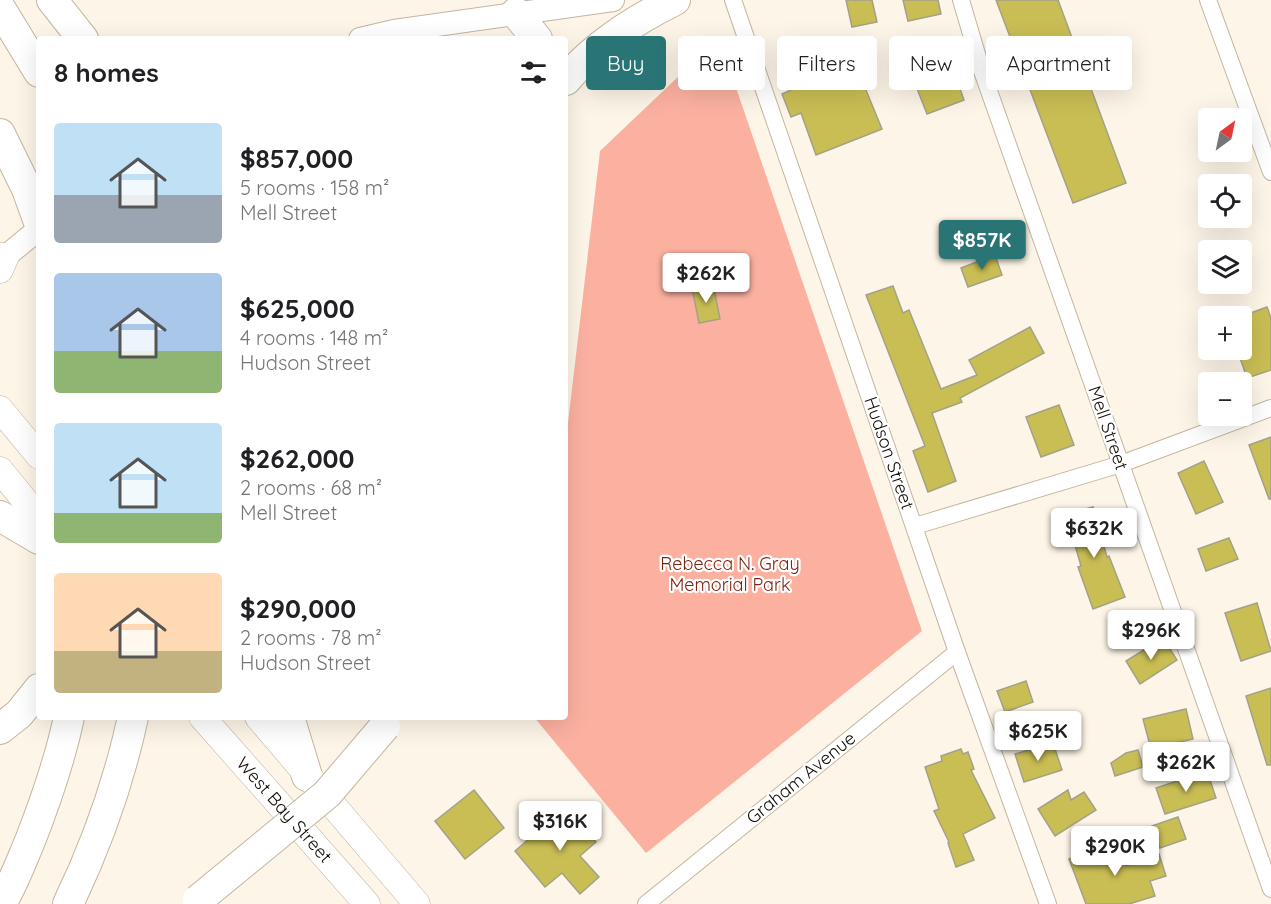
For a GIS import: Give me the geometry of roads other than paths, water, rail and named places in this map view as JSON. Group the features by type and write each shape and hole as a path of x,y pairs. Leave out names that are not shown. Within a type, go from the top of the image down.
{"highway":[{"path":"52,0 81,36"},
{"path":"568,78 598,48 628,26 675,0"},
{"path":"0,8 36,67"},
{"path":"516,13 535,36"},
{"path":"0,134 27,189 36,214"},
{"path":"0,516 36,537"},
{"path":"0,729 19,714 36,693"},
{"path":"2,904 10,890 45,801 56,770 68,720"},
{"path":"68,904 84,870 124,761 133,720"},
{"path":"290,720 307,776"},
{"path":"195,902 327,794 387,721"}],"main road":[{"path":"0,409 36,452"},
{"path":"0,470 36,514"},
{"name":"West Bay Street","path":"205,720 368,904"},
{"path":"260,720 417,904"}],"street":[{"path":"373,36 613,0"},
{"name":"Hudson Street","path":"734,0 957,652 1048,904"},
{"name":"Mell Street","path":"961,0 982,71 1271,889"},
{"path":"1208,0 1271,172"},
{"path":"1,261 36,232"},
{"path":"915,526 1120,464 1271,408"},
{"name":"Graham Avenue","path":"646,904 957,652"}],"park label":[{"name":"Rebecca N. Gray Memorial Park","path":"730,574"}]}
